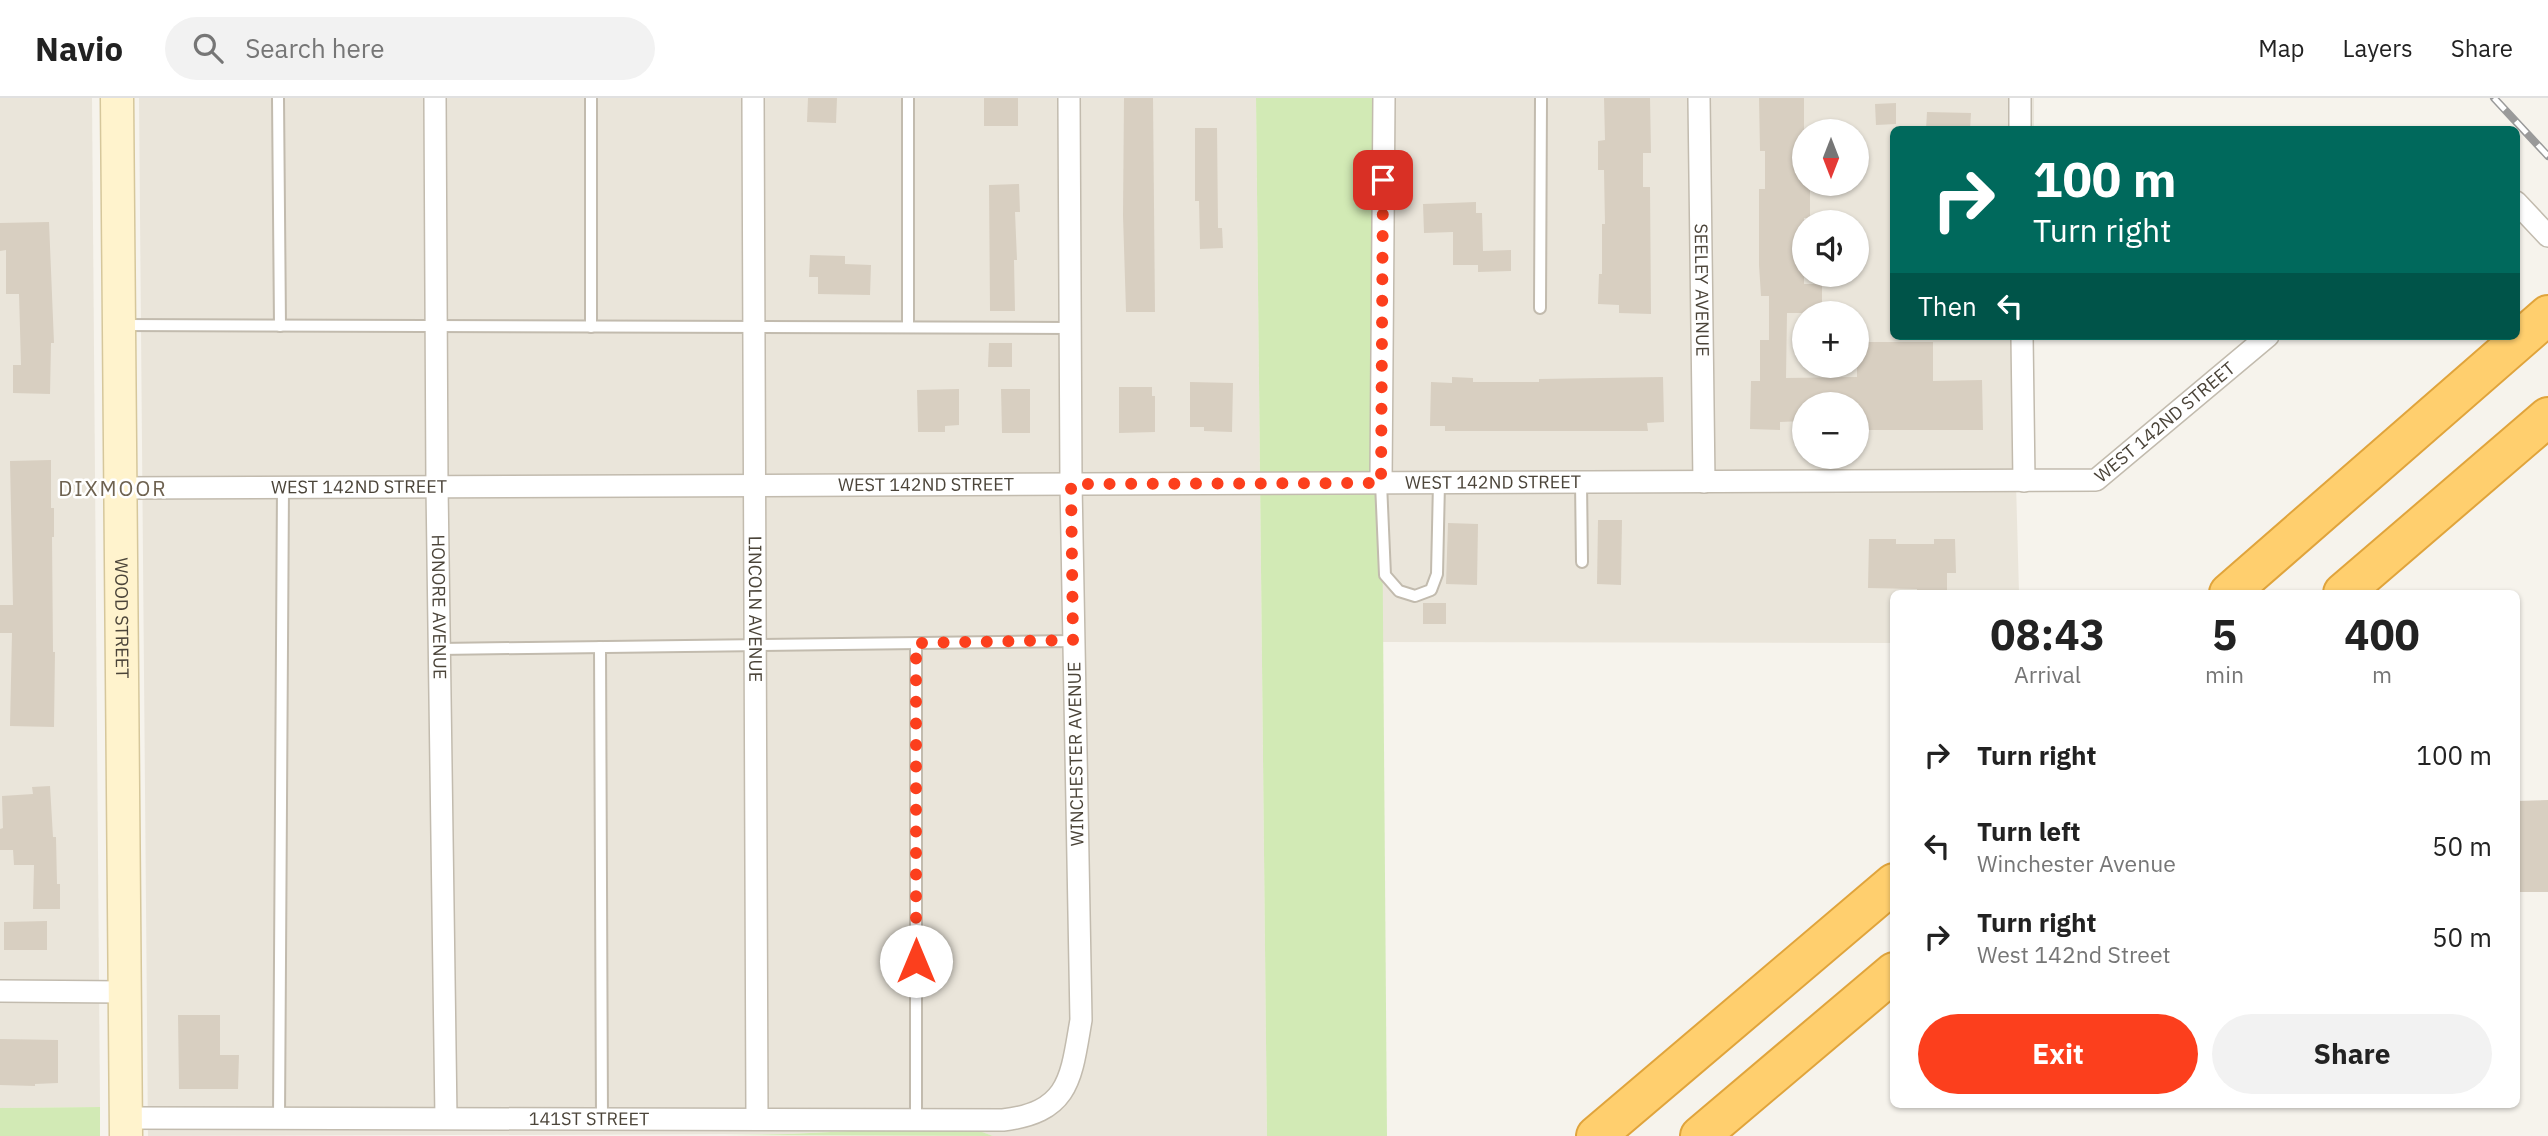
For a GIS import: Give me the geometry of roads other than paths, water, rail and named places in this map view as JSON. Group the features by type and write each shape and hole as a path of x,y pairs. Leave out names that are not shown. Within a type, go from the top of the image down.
{"highway":[{"path":"2520,339 2540,322"},
{"path":"2232,590 2519,340"},
{"path":"2346,590 2548,417"},
{"path":"1595,1136 1890,886"},
{"path":"1700,1136 1890,975"}],"main road":[{"name":"WOOD STREET","path":"117,98 125,1127"}],"street":[{"name":"HONORE AVENUE","path":"435,98 437,486 446,1118"},
{"name":"LINCOLN AVENUE","path":"752,98 757,1119"},
{"name":"WINCHESTER AVENUE","path":"1048,1107 1060,1097 1068,1081 1081,1020 1073,640 1069,98"},
{"path":"1381,483 1384,98"},
{"name":"SEELEY AVENUE","path":"1699,98 1703,482"},
{"path":"2020,98 2020,126"},
{"path":"2520,206 2548,236"},
{"path":"2022,340 2024,481"},
{"name":"WEST 142ND STREET","path":"119,488 2096,480 2263,340"},
{"path":"0,990 123,992"},
{"name":"141ST STREET","path":"125,1127 279,1118 1003,1120 1031,1115 1048,1107"}],"lane":[{"path":"278,98 280,326"},
{"path":"591,98 591,327"},
{"path":"908,98 908,327"},
{"path":"1540,308 1541,98"},
{"path":"118,325 1070,328"},
{"path":"1581,482 1582,562"},
{"path":"1381,483 1385,575 1399,592 1415,596 1431,590 1437,574 1439,483"},
{"path":"279,1118 282,487"},
{"path":"439,649 1073,640"},
{"path":"916,643 916,1120"},
{"path":"600,647 603,1119"}],"railway":[{"path":"2494,98 2548,156"}],"district":[{"name":"DIXMOOR","path":"113,489"}]}
